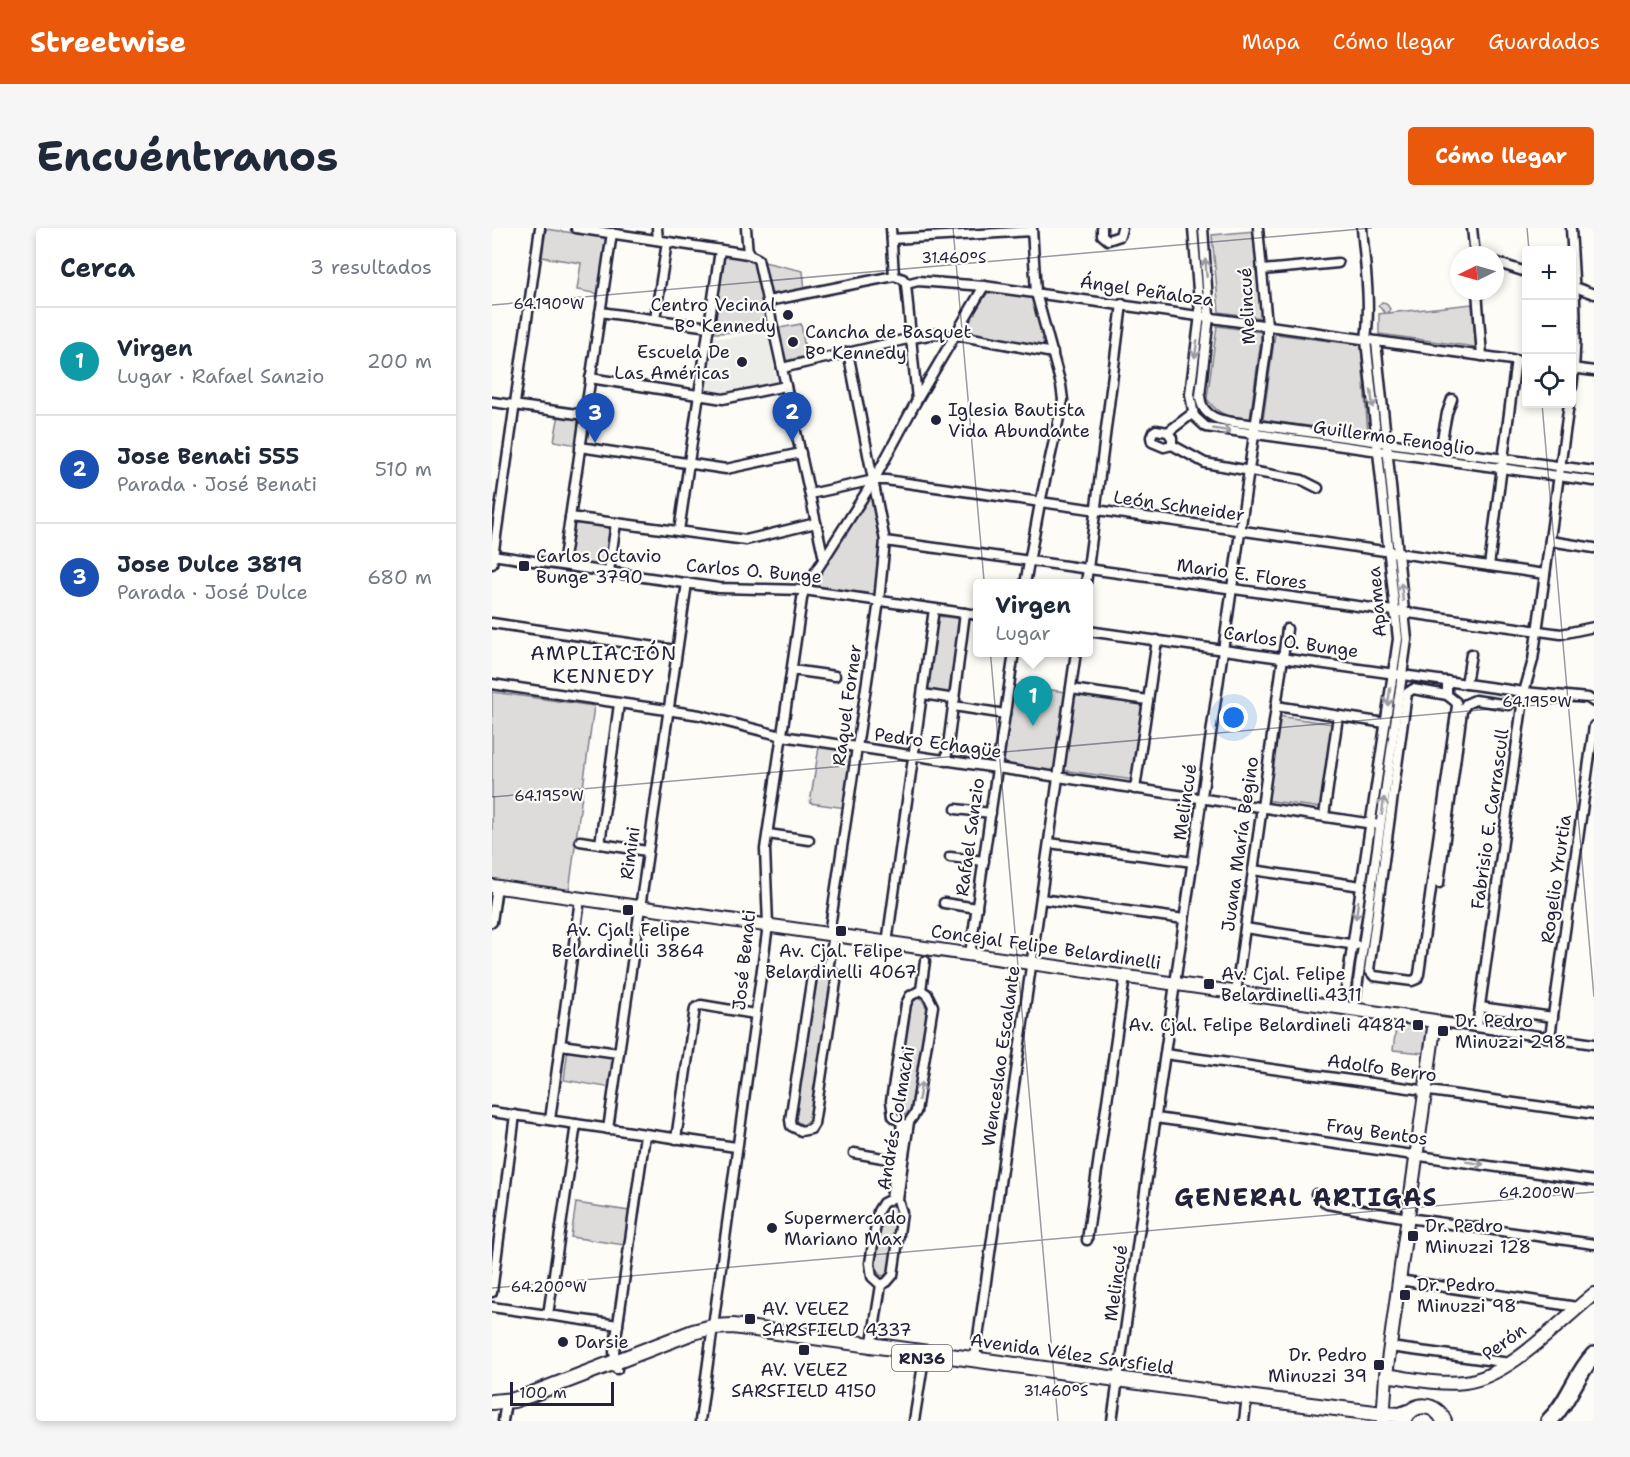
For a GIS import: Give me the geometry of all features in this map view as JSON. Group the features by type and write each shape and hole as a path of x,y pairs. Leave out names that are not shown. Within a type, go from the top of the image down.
{"highway":[{"path":"1548,1421 1560,1410 1594,1355"}],"main road":[{"name":"Concejal Felipe Belardinelli","path":"495,887 1435,1021"},
{"path":"1383,1418 1386,1375 1435,1021"},
{"name":"Perón","path":"1386,1375 1457,1383 1487,1377 1511,1363 1594,1294"},
{"name":"Avenida Vélez Sarsfield","path":"498,1410 522,1397 616,1365 685,1335 741,1326 871,1348 1118,1382 1383,1418 1400,1415 1406,1417"},
{"name":"Avenida Vélez Sarsfield","path":"925,1355 975,1358 1246,1404 1362,1421"},
{"name":"RN36","path":"1406,1417 1423,1406 1434,1408 1445,1419"}],"street":[{"path":"492,558 540,228"},
{"path":"576,228 748,254 758,259 824,559"},
{"path":"655,319 662,241 657,228"},
{"path":"746,228 748,254"},
{"path":"891,228 896,276 906,284 917,400"},
{"path":"1102,228 1102,236 1108,240 1120,236 1122,228"},
{"path":"1193,228 1200,315 1190,394 1194,414 1168,432 1156,430 1151,437 1152,442 1159,446 1172,445 1205,464 1302,480 1318,488"},
{"path":"1203,228 1209,316"},
{"name":"Melincué","path":"1112,1421 1267,345 1258,228"},
{"name":"Apamea","path":"1362,228 1369,321 1366,340 1382,442"},
{"path":"1472,228 1474,246"},
{"path":"1571,228 1572,246"},
{"path":"892,239 1032,230 1036,293 1053,353 1063,400 1026,579"},
{"path":"563,565 612,233"},
{"path":"679,531 720,250"},
{"path":"1262,270 1338,263"},
{"path":"1504,265 1522,270"},
{"path":"768,301 896,276"},
{"name":"Ángel Peñaloza","path":"906,284 918,281 984,286 1522,361"},
{"path":"804,590 874,480 917,400 984,286"},
{"path":"1576,288 1594,294"},
{"path":"1479,300 1482,356"},
{"path":"1573,300 1573,354"},
{"path":"1087,579 1122,304"},
{"path":"600,312 709,327"},
{"name":"Guillermo Fenoglio","path":"1209,316 1200,396 1203,409 1215,418 1594,471"},
{"path":"782,368 935,334 956,335 1053,353"},
{"name":"Apamea","path":"1348,1009 1363,946 1380,825 1397,674 1400,612 1382,442 1376,342"},
{"name":"Raquel Forner","path":"828,969 879,601 885,541 848,352"},
{"path":"1489,566 1516,360"},
{"path":"1576,368 1594,371"},
{"path":"590,378 723,399 786,386"},
{"path":"1440,450 1452,399"},
{"path":"492,402 584,416"},
{"name":"Fabrisio E. Carrascull","path":"1477,1027 1524,692 1533,660 1568,408"},
{"name":"Guillermo Fenoglio","path":"1194,414 1206,427 1594,481"},
{"path":"1168,432 1172,438 1172,445"},
{"path":"580,447 726,469 801,453"},
{"name":"León Schneider","path":"810,494 874,480 1545,574"},
{"path":"570,517 746,540 816,524"},
{"path":"609,571 616,523"},
{"name":"Mario E. Flores","path":"885,541 1537,631 1568,634 1594,627"},
{"path":"1550,541 1594,548"},
{"name":"Carlos O. Bunge","path":"492,558 563,565 732,589 804,590 973,614"},
{"name":"Rimini","path":"608,1129 687,583"},
{"name":"José Benati","path":"700,1421 768,925 764,858 804,590"},
{"path":"887,943 934,609"},
{"path":"946,761 965,613"},
{"path":"492,623 676,650"},
{"name":"Juana María Begino","path":"1236,992 1287,629"},
{"name":"Carlos O. Bunge","path":"1093,632 1477,686 1588,698 1594,702"},
{"path":"1135,789 1157,640"},
{"path":"1466,684 1471,654"},
{"name":"Rafael Sanzio","path":"970,954 1013,657"},
{"name":"Wenceslao Escalante","path":"975,1358 1075,657"},
{"path":"792,670 835,676"},
{"name":"Apamea","path":"1348,1009 1352,944 1385,723 1397,674"},
{"path":"1447,681 1447,695"},
{"name":"Pedro Echagüe","path":"492,684 700,715 782,736 1380,825"},
{"path":"1475,700 1477,686"},
{"path":"1071,689 1148,700"},
{"path":"1413,689 1447,695 1456,702 1457,706 1419,975 1412,981 1374,976 1369,970 1407,693 1413,689"},
{"path":"923,694 1005,714"},
{"path":"1439,883 1462,711 1466,704 1475,700 1509,705"},
{"path":"600,844 619,704"},
{"path":"1276,706 1385,723"},
{"path":"1324,816 1338,716"},
{"name":"Rogelio Yrurtia","path":"1550,1037 1594,726"},
{"path":"956,809 991,813"},
{"path":"768,834 809,840"},
{"path":"580,841 647,851"},
{"path":"1048,843 1193,862"},
{"path":"950,857 984,861"},
{"path":"1253,870 1361,886"},
{"path":"492,922 495,887"},
{"path":"550,1120 580,898"},
{"path":"1041,899 1184,919"},
{"path":"944,903 977,908"},
{"path":"1245,928 1363,946"},
{"name":"Andrés Colmachi","path":"921,990 925,961"},
{"path":"819,969 828,969 835,974 836,982 814,1124 811,1129 801,1131 792,1126 790,1120 812,976 819,969"},
{"path":"1087,1240 1125,976"},
{"name":"Andrés Colmachi","path":"881,1284 887,1282 893,1275 902,1213 894,1200 906,1123 916,1112 933,1005 927,994 921,990"},
{"name":"Andrés Colmachi","path":"906,1123 894,1116 891,1101 906,1004 910,996 921,990"},
{"path":"676,1139 695,1008 701,1005 755,1014"},
{"path":"1480,1007 1553,1017"},
{"name":"Concejal Felipe Belardinelli","path":"1435,1021 1594,1044"},
{"path":"561,1045 618,1053"},
{"name":"Adolfo Berro","path":"1165,1054 1594,1114"},
{"path":"492,1112 736,1148"},
{"path":"492,1292 515,1115"},
{"name":"Fray Bentos","path":"1156,1118 1594,1181"},
{"path":"548,1315 576,1124"},
{"path":"616,1365 614,1352 645,1135"},
{"path":"855,1154 900,1161"},
{"path":"1316,1194 1327,1204 1408,1218 1594,1244"},
{"path":"492,1198 504,1200"},
{"name":"Andrés Colmachi","path":"881,1284 872,1276 870,1263 878,1211 883,1203 894,1200"},
{"path":"1399,1280 1577,1307"},
{"name":"Andrés Colmachi","path":"871,1348 881,1284"},
{"path":"492,1307 618,1325"},
{"path":"1390,1347 1511,1363"},
{"path":"914,1421 925,1355"},
{"path":"1244,1421 1246,1404"}],"shaded area":[{"path":"546,229 608,238 599,294 577,290 581,263 542,257"},
{"path":"1254,231 1262,318 1219,312 1212,235"},
{"path":"726,255 755,261 767,325 741,332 714,333 721,260"},
{"path":"764,262 803,271 805,290 772,293 768,288"},
{"path":"989,291 1034,293 1046,342 1045,347 1040,348 967,333 964,326"},
{"path":"1382,302 1386,303 1390,309 1388,313 1472,304 1476,347 1379,334 1379,314 1386,313 1378,306"},
{"name":"Cancha de Basquet B° Kennedy","path":"801,324 806,356 785,361 779,328"},
{"path":"1217,326 1262,332 1250,419 1221,412 1207,399"},
{"name":"Escuela De Las Américas","path":"767,331 778,386 730,395 706,392 714,337 730,338"},
{"path":"1275,334 1361,345 1368,434 1263,420"},
{"path":"559,414 582,418 577,445 554,441"},
{"path":"872,495 880,539 876,595 817,587 815,581 867,498"},
{"path":"572,523 611,528 606,567 567,561"},
{"path":"937,616 962,619 952,695 927,692"},
{"path":"1012,685 1066,692 1054,773 1001,766"},
{"path":"492,692 594,706 569,891 492,881"},
{"path":"1071,694 1145,705 1134,780 1061,770"},
{"path":"1277,716 1334,724 1322,808 1265,800"},
{"path":"819,747 854,752 846,808 810,803"},
{"path":"819,975 829,977 831,983 810,1118 803,1125 796,1121 795,1115 815,979"},
{"path":"918,998 922,999 927,1009 915,1097 910,1110 905,1115 899,1111 896,1098 908,1011 910,1004"},
{"path":"1397,1020 1422,1023 1427,1028 1423,1053 1393,1050"},
{"path":"568,1048 617,1055 612,1088 564,1080"},
{"path":"576,1203 629,1211 624,1245 571,1237"},
{"path":"888,1204 896,1204 896,1230 891,1263 884,1276 880,1275 875,1267 883,1211"}],"place":[{"name":"Centro Vecinal B° Kennedy","path":"788,315"},
{"name":"Cancha de Basquet B° Kennedy","path":"793,342"},
{"name":"Escuela De Las Américas","path":"742,362"},
{"name":"Iglesia Bautista Vida Abundante","path":"936,420"},
{"name":"Jose Benati 555","path":"792,442"},
{"name":"Jose Dulce 3819","path":"595,443"},
{"name":"Carlos Octavio Bunge 3790","path":"524,566"},
{"name":"Virgen","path":"1033,726"},
{"name":"Av. Cjal. Felipe Belardinelli 3864","path":"628,910"},
{"name":"Av. Cjal. Felipe Belardinelli 4067","path":"841,931"},
{"name":"Av. Cjal. Felipe Belardinelli 4311","path":"1209,984"},
{"name":"Av. Cjal. Felipe Belardineli 4484","path":"1418,1025"},
{"name":"Dr. Pedro Minuzzi 298","path":"1443,1031"},
{"name":"Supermercado Mariano Max","path":"772,1228"},
{"name":"Dr. Pedro Minuzzi 128","path":"1413,1236"},
{"name":"Dr. Pedro Minuzzi 98","path":"1405,1295"},
{"name":"AV. VELEZ SARSFIELD 4337","path":"750,1319"},
{"name":"Darsie","path":"563,1342"},
{"name":"AV. VELEZ SARSFIELD 4150","path":"804,1350"},
{"name":"Dr. Pedro Minuzzi 39","path":"1379,1365"}],"district":[{"name":"AMPLIACIÓN KENNEDY","path":"604,664"},
{"name":"GENERAL ARTIGAS","path":"1306,1198"}]}
